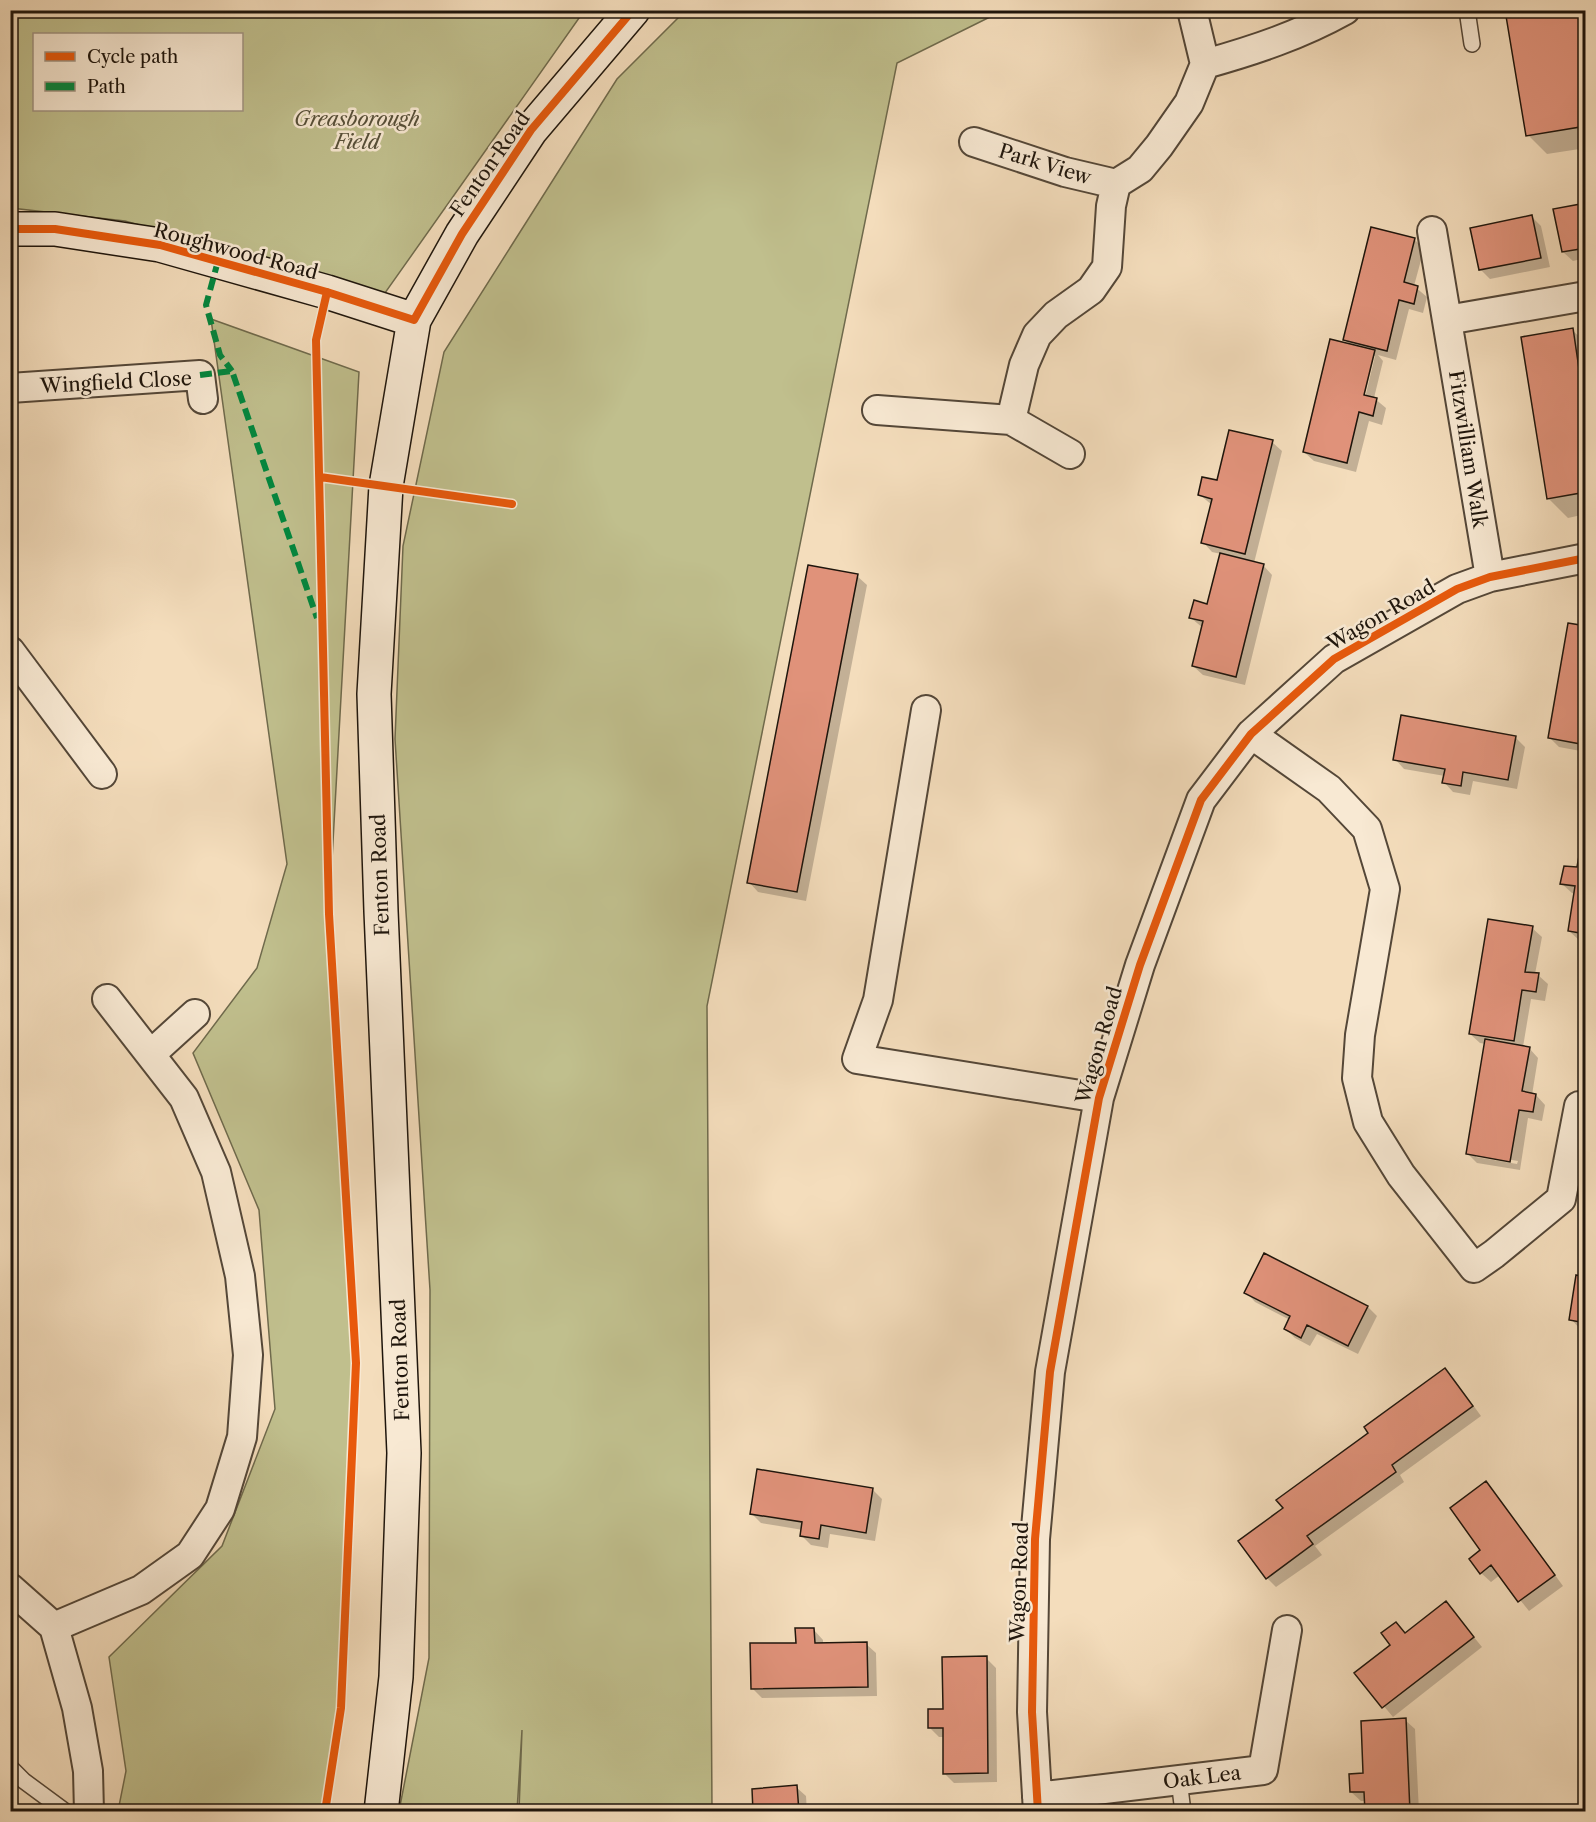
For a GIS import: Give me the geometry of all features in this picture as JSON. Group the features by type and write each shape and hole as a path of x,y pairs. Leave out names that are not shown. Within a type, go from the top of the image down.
{"street":[{"name":"Fenton Road","path":"381,1812 396,1677 404,1453 374,694 386,486 414,320 462,234 531,130 633,10"},
{"path":"1192,10 1205,64 1247,52 1317,40 1345,10"},
{"name":"Park View","path":"974,142 1065,172 1116,184 1140,170 1159,146 1189,103 1205,64"},
{"name":"Park View","path":"1011,420 1024,365 1037,335 1056,315 1091,290 1107,267 1111,206 1116,184"},
{"name":"Roughwood Road","path":"10,229 55,229 160,245 327,292 414,320"},
{"name":"Fitzwilliam Walk","path":"1432,231 1490,577"},
{"path":"1447,320 1586,296"},
{"name":"Wingfield Close","path":"10,388 200,375 203,399"},
{"path":"877,410 1011,420 1070,454"},
{"name":"Wagon Road","path":"1037,1804 1032,1712 1036,1528 1050,1372 1099,1098 1140,965 1201,800 1251,734 1334,659 1457,589 1490,577 1586,558"},
{"path":"12,660 102,774"},
{"name":"Wagon Road","path":"926,710 878,1000 857,1059 1099,1098"},
{"path":"1251,734 1329,789 1367,829 1385,889 1360,1035 1357,1078 1368,1122 1401,1175 1474,1268 1562,1199 1579,1106"},
{"path":"54,1627 141,1590 190,1555 220,1509 242,1437 248,1355 240,1276 216,1172 184,1098 107,999"},
{"path":"151,1054 195,1014"},
{"path":"10,1588 54,1627 77,1708 88,1771 89,1812"},
{"name":"Oak Lea","path":"1037,1804 1179,1780 1263,1770 1287,1630"}],"lane":[{"path":"1467,10 1472,44"},
{"path":"10,1767 24,1782 66,1812"},
{"path":"1179,1780 1183,1812"}],"green space":[{"path":"686,10 1002,11 897,63 707,1006 712,1811 519,1811 522,1730 517,1811 399,1811 429,1658 430,1290 395,739 403,546 444,352 617,79"},
{"name":"Greasborough Field","path":"11,11 584,11 385,293 125,221 11,208"},
{"path":"211,319 359,372 329,914 356,1363 341,1708 325,1811 118,1811 126,1771 109,1657 222,1546 275,1409 259,1210 193,1053 257,968 287,864"}],"building":[{"path":"1505,10 1586,10 1586,126 1526,136"},
{"path":"1586,203 1586,248 1562,252 1553,209"},
{"path":"1532,215 1541,258 1479,270 1470,228"},
{"path":"1371,227 1415,238 1404,282 1418,286 1414,304 1399,300 1387,351 1343,340"},
{"path":"1573,328 1586,417 1586,492 1547,499 1521,337"},
{"path":"1330,339 1375,350 1364,395 1377,398 1373,416 1359,412 1347,463 1303,452"},
{"path":"1229,430 1273,440 1245,554 1201,543 1212,499 1198,495 1202,477 1217,480"},
{"path":"1220,553 1264,564 1236,677 1192,666 1203,621 1189,618 1194,600 1207,604"},
{"path":"808,565 858,574 797,892 747,883"},
{"path":"1568,623 1586,626 1586,745 1548,738"},
{"path":"1401,715 1516,736 1508,780 1463,772 1461,786 1442,783 1445,769 1393,760"},
{"path":"1586,817 1586,934 1568,931 1575,886 1560,884 1564,866 1577,867"},
{"path":"1488,919 1533,926 1525,972 1539,973 1536,992 1522,990 1514,1041 1469,1034"},
{"path":"1485,1039 1530,1047 1522,1091 1536,1094 1533,1112 1519,1110 1510,1162 1466,1154"},
{"path":"1264,1253 1368,1306 1348,1346 1307,1325 1301,1338 1284,1329 1290,1316 1244,1293"},
{"path":"1576,1275 1586,1277 1586,1323 1569,1320"},
{"path":"1445,1368 1473,1406 1392,1465 1396,1472 1307,1536 1313,1544 1266,1579 1238,1541 1283,1508 1276,1500 1368,1433 1364,1427"},
{"path":"757,1469 873,1488 866,1533 821,1525 819,1539 800,1536 802,1522 750,1514"},
{"path":"1486,1481 1555,1575 1518,1602 1491,1565 1480,1574 1469,1559 1480,1550 1450,1508"},
{"path":"1446,1601 1474,1637 1382,1708 1354,1673 1390,1645 1381,1633 1396,1622 1405,1633"},
{"path":"795,1628 814,1628 815,1643 867,1642 868,1687 751,1689 750,1643 796,1643"},
{"path":"987,1656 988,1773 943,1774 943,1728 928,1728 928,1709 943,1709 942,1657"},
{"path":"1406,1718 1410,1812 1365,1812 1364,1792 1350,1792 1349,1774 1363,1773 1361,1721"},
{"path":"797,1785 799,1812 753,1812 752,1789"}],"marked path":[{"path":"218,261 206,305 220,355 232,371"},
{"path":"200,375 232,371 317,618"}],"cycle path":[{"path":"10,229 55,229 160,245 327,292 414,320 462,234 531,130 633,10"},
{"path":"325,1812 341,1708 356,1363 329,914 316,340 327,292"},
{"path":"320,477 512,504"},
{"path":"1038,1812 1032,1712 1035,1539 1050,1372 1099,1098 1140,965 1201,800 1251,734 1334,659 1457,589 1490,577 1586,558"}]}
